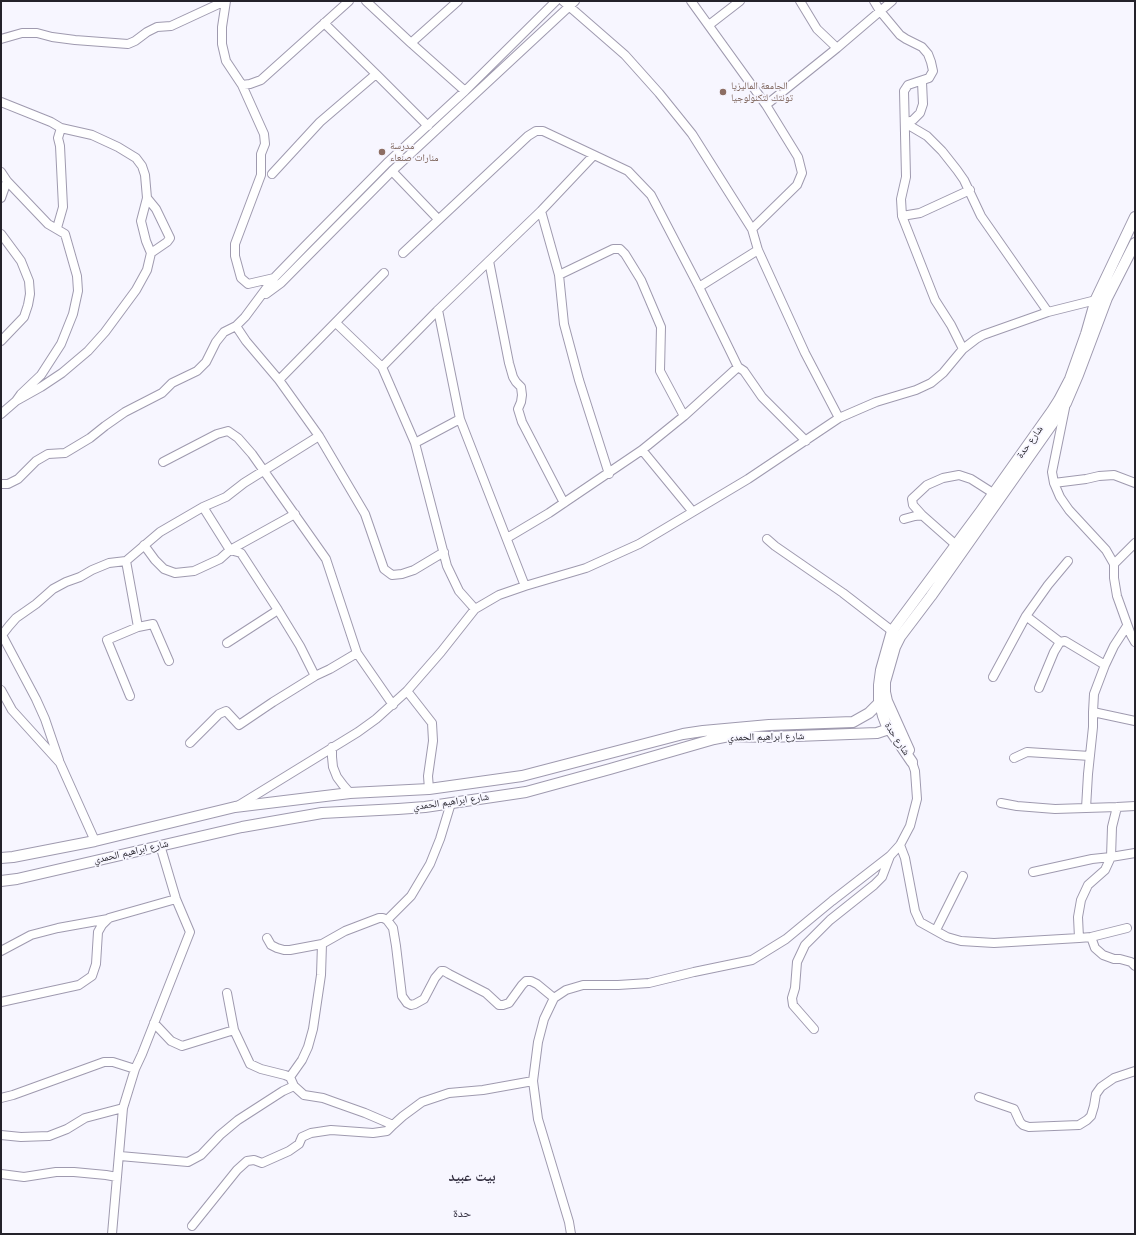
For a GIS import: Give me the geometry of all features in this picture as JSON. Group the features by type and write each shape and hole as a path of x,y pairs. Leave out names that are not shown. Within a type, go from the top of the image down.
{"main road":[{"name":"شارع حدة","path":"912,762 909,749 894,727 883,716 878,692 881,670 896,634 956,545 996,495 1056,413 1066,402 1096,299 1135,217"},
{"path":"1124,240 1135,245"},
{"name":"شارع حدة","path":"1056,413 1059,400 1075,374 1107,298 1135,245"},
{"name":"شارع حدة","path":"912,762 903,748 894,727 885,687 896,634 931,596 996,495"},
{"name":"شارع ابراهيم الحمدي","path":"1,858 95,841 235,807 350,792 430,789 522,776 683,734 724,728 853,722 869,714 880,703"},
{"path":"769,725 769,737"},
{"name":"شارع ابراهيم الحمدي","path":"1,881 17,879 242,827 322,813 398,809 526,792 729,736 769,737 877,733 894,727"},
{"path":"877,733 892,739 903,748"},
{"path":"683,734 686,748"},
{"path":"397,790 398,809"}],"street":[{"path":"226,1 222,27 222,44 226,61 242,85 264,134 265,144 261,154 261,175 235,244 235,256 241,278 248,284 278,280 304,246 387,163 465,91 556,1"},
{"path":"1,39 22,33 37,33 52,37 75,40 128,44 135,42 147,32 157,27 172,26 226,1"},
{"path":"242,85 261,80 349,1"},
{"path":"366,1 465,91"},
{"path":"411,43 458,1"},
{"path":"691,1 766,105 798,157 802,173 796,185 752,229"},
{"path":"709,25 740,1"},
{"path":"800,1 817,29 838,48"},
{"path":"874,1 880,12 906,40 922,47 928,54 933,71 929,78 922,82 908,85 904,91 906,177 901,199 902,216 935,300 951,325 963,349"},
{"path":"766,105 838,48 892,1"},
{"path":"1,484 8,484 18,479 36,461 48,454 65,453 90,438 125,412 162,393 172,383 197,371 206,362 216,342 224,332 236,326 245,317 258,299 392,171 478,92 569,3 625,55 659,93 692,134 752,229 758,250 805,353 839,418"},
{"path":"324,23 428,126"},
{"path":"272,174 320,122 376,74"},
{"path":"905,123 913,120 920,112 923,104 922,82"},
{"path":"1,102 51,122 61,128 92,135 118,147 136,158 142,166 147,198 141,221 151,253 147,270 136,290 105,332 88,351 62,373 41,387 16,400"},
{"path":"905,123 927,136 942,151 964,180 981,216 1048,312"},
{"path":"57,228 63,207 60,146 58,138 61,128"},
{"path":"403,253 528,136 536,130 543,131 628,172 651,195 699,287 738,367 744,371 762,397 806,441"},
{"path":"382,367 438,310 541,211 593,156"},
{"path":"392,171 438,219"},
{"path":"1,172 48,224 65,234 77,276 78,290 73,314 61,344 41,375 1,414"},
{"path":"1,198 8,181"},
{"path":"902,216 920,213 970,190"},
{"path":"147,198 156,209 170,238 167,242 151,253"},
{"path":"541,211 559,275 564,324 579,380 609,474"},
{"path":"1,234 21,262 29,281 30,294 24,317 1,341"},
{"path":"559,275 613,249 620,249 625,254 641,280 661,327 660,371 684,416"},
{"path":"699,287 758,250"},
{"path":"489,261 509,363 513,377 521,387 522,395 518,409 522,422 564,503"},
{"path":"279,380 384,273"},
{"path":"235,807 358,732 393,705 407,692 475,609 499,595 586,568 639,544 748,479 839,418 876,402 916,390 931,383 943,373 963,349 983,335 1048,312 1096,299 1107,298"},
{"path":"438,310 460,419 525,586"},
{"path":"336,323 382,367 415,443 447,566 459,591 475,609"},
{"path":"236,326 246,341 279,380 319,436 365,514 384,569 392,575 402,574 414,570 444,552"},
{"path":"506,538 543,517 609,474 642,450 684,416 738,367"},
{"path":"1066,402 1052,472 1054,483 1060,497 1069,510 1106,550 1114,564 1116,596 1127,626 1135,642"},
{"path":"415,443 460,419"},
{"path":"164,462 217,434 228,431 238,438 252,454 326,559 357,653 393,705"},
{"path":"95,841 60,763 45,719 2,634 16,618 36,604 53,589 109,563 126,561 160,532 203,507 226,498 244,483 264,472 319,436"},
{"path":"642,450 693,512"},
{"path":"956,545 922,515 913,505 912,499 927,485 943,478 959,475 971,479 996,495"},
{"path":"1054,483 1114,475 1135,483"},
{"path":"203,507 230,550 241,553 300,646 315,676"},
{"path":"144,545 154,560 164,569 175,573 194,571 220,559 230,550 295,514"},
{"path":"904,519 922,515"},
{"path":"767,539 843,593 896,634"},
{"path":"1114,564 1135,543"},
{"path":"126,561 138,627"},
{"path":"993,677 1026,616 1048,585 1068,562"},
{"path":"227,643 278,610"},
{"path":"1026,616 1060,642 1065,641 1105,665"},
{"path":"130,696 107,640 138,627 153,624 169,661"},
{"path":"1086,808 1093,727 1092,712 1094,694 1114,646 1127,626"},
{"path":"1039,688 1054,652 1060,642"},
{"path":"190,743 219,714 226,711 239,725 315,676 357,653"},
{"path":"1,690 12,710 60,763"},
{"path":"407,692 432,723 432,741 428,776 430,789"},
{"path":"1092,712 1135,721"},
{"path":"332,747 333,767 337,777 350,792"},
{"path":"1014,758 1027,752 1090,756"},
{"path":"571,1234 569,1222 538,1119 533,1081 538,1042 544,1019 554,998 566,990 583,985 649,983 752,960 786,939 832,900 890,856 900,845 910,826 917,799 915,771 912,762"},
{"path":"388,920 411,896 430,864 440,839 451,803"},
{"path":"1001,803 1017,806 1055,808 1117,808 1135,806"},
{"path":"1079,938 1078,917 1081,900 1088,885 1105,870 1111,857 1112,827 1117,808"},
{"path":"900,845 905,858 915,911 920,922 947,937 961,940 994,943 1091,937 1127,928"},
{"path":"112,1234 123,1108 135,1069 190,932 176,899 160,846"},
{"path":"1033,872 1092,859 1135,853"},
{"path":"814,1029 793,1005 792,998 795,988 797,962 805,945 830,920 882,877 890,856"},
{"path":"936,930 963,876"},
{"path":"1,951 31,935 109,918 176,899"},
{"path":"1,1002 79,985 92,976 96,964 98,932 109,918"},
{"path":"267,938 271,945 284,950 322,944 346,931 379,918 383,918 388,920 393,928 402,996 407,1003 411,1005 424,999 435,978 441,971 444,971 486,993 499,1005 508,1003 526,981 531,981 537,984 554,998"},
{"path":"1091,937 1095,948 1103,955 1114,959 1131,962 1135,966"},
{"path":"290,1077 302,1060 308,1047 313,1029 321,976 322,944"},
{"path":"226,993 234,1030 250,1064 261,1069 290,1077 294,1086 304,1095 323,1098 393,1126"},
{"path":"154,1023 171,1041 182,1046 234,1030"},
{"path":"1,1098 14,1095 104,1062 113,1062 135,1069"},
{"path":"979,1097 1014,1109 1020,1122 1024,1126 1079,1126 1091,1116 1096,1094 1101,1087 1114,1078 1135,1071"},
{"path":"192,1226 237,1170 247,1161 254,1160 262,1162 289,1151 299,1144 302,1138 310,1133 331,1130 373,1133 387,1131 402,1116 422,1102 449,1093 483,1090 533,1081"},
{"path":"120,1156 188,1162 201,1155 220,1135 238,1120 283,1091 294,1086"},
{"path":"1,1135 21,1137 49,1136 66,1129 85,1118 123,1108"},
{"path":"1,1174 24,1177 56,1172 74,1172 106,1174 117,1177"}],"place":[{"name":"الجامعة الماليزيا تونتك لتكنولوجيا","path":"723,92"},
{"name":"مدرسة منارات صنعاء","path":"382,152"}],"district":[{"name":"بيت عبيد","path":"472,1177"},
{"name":"حدة","path":"462,1214"}]}
